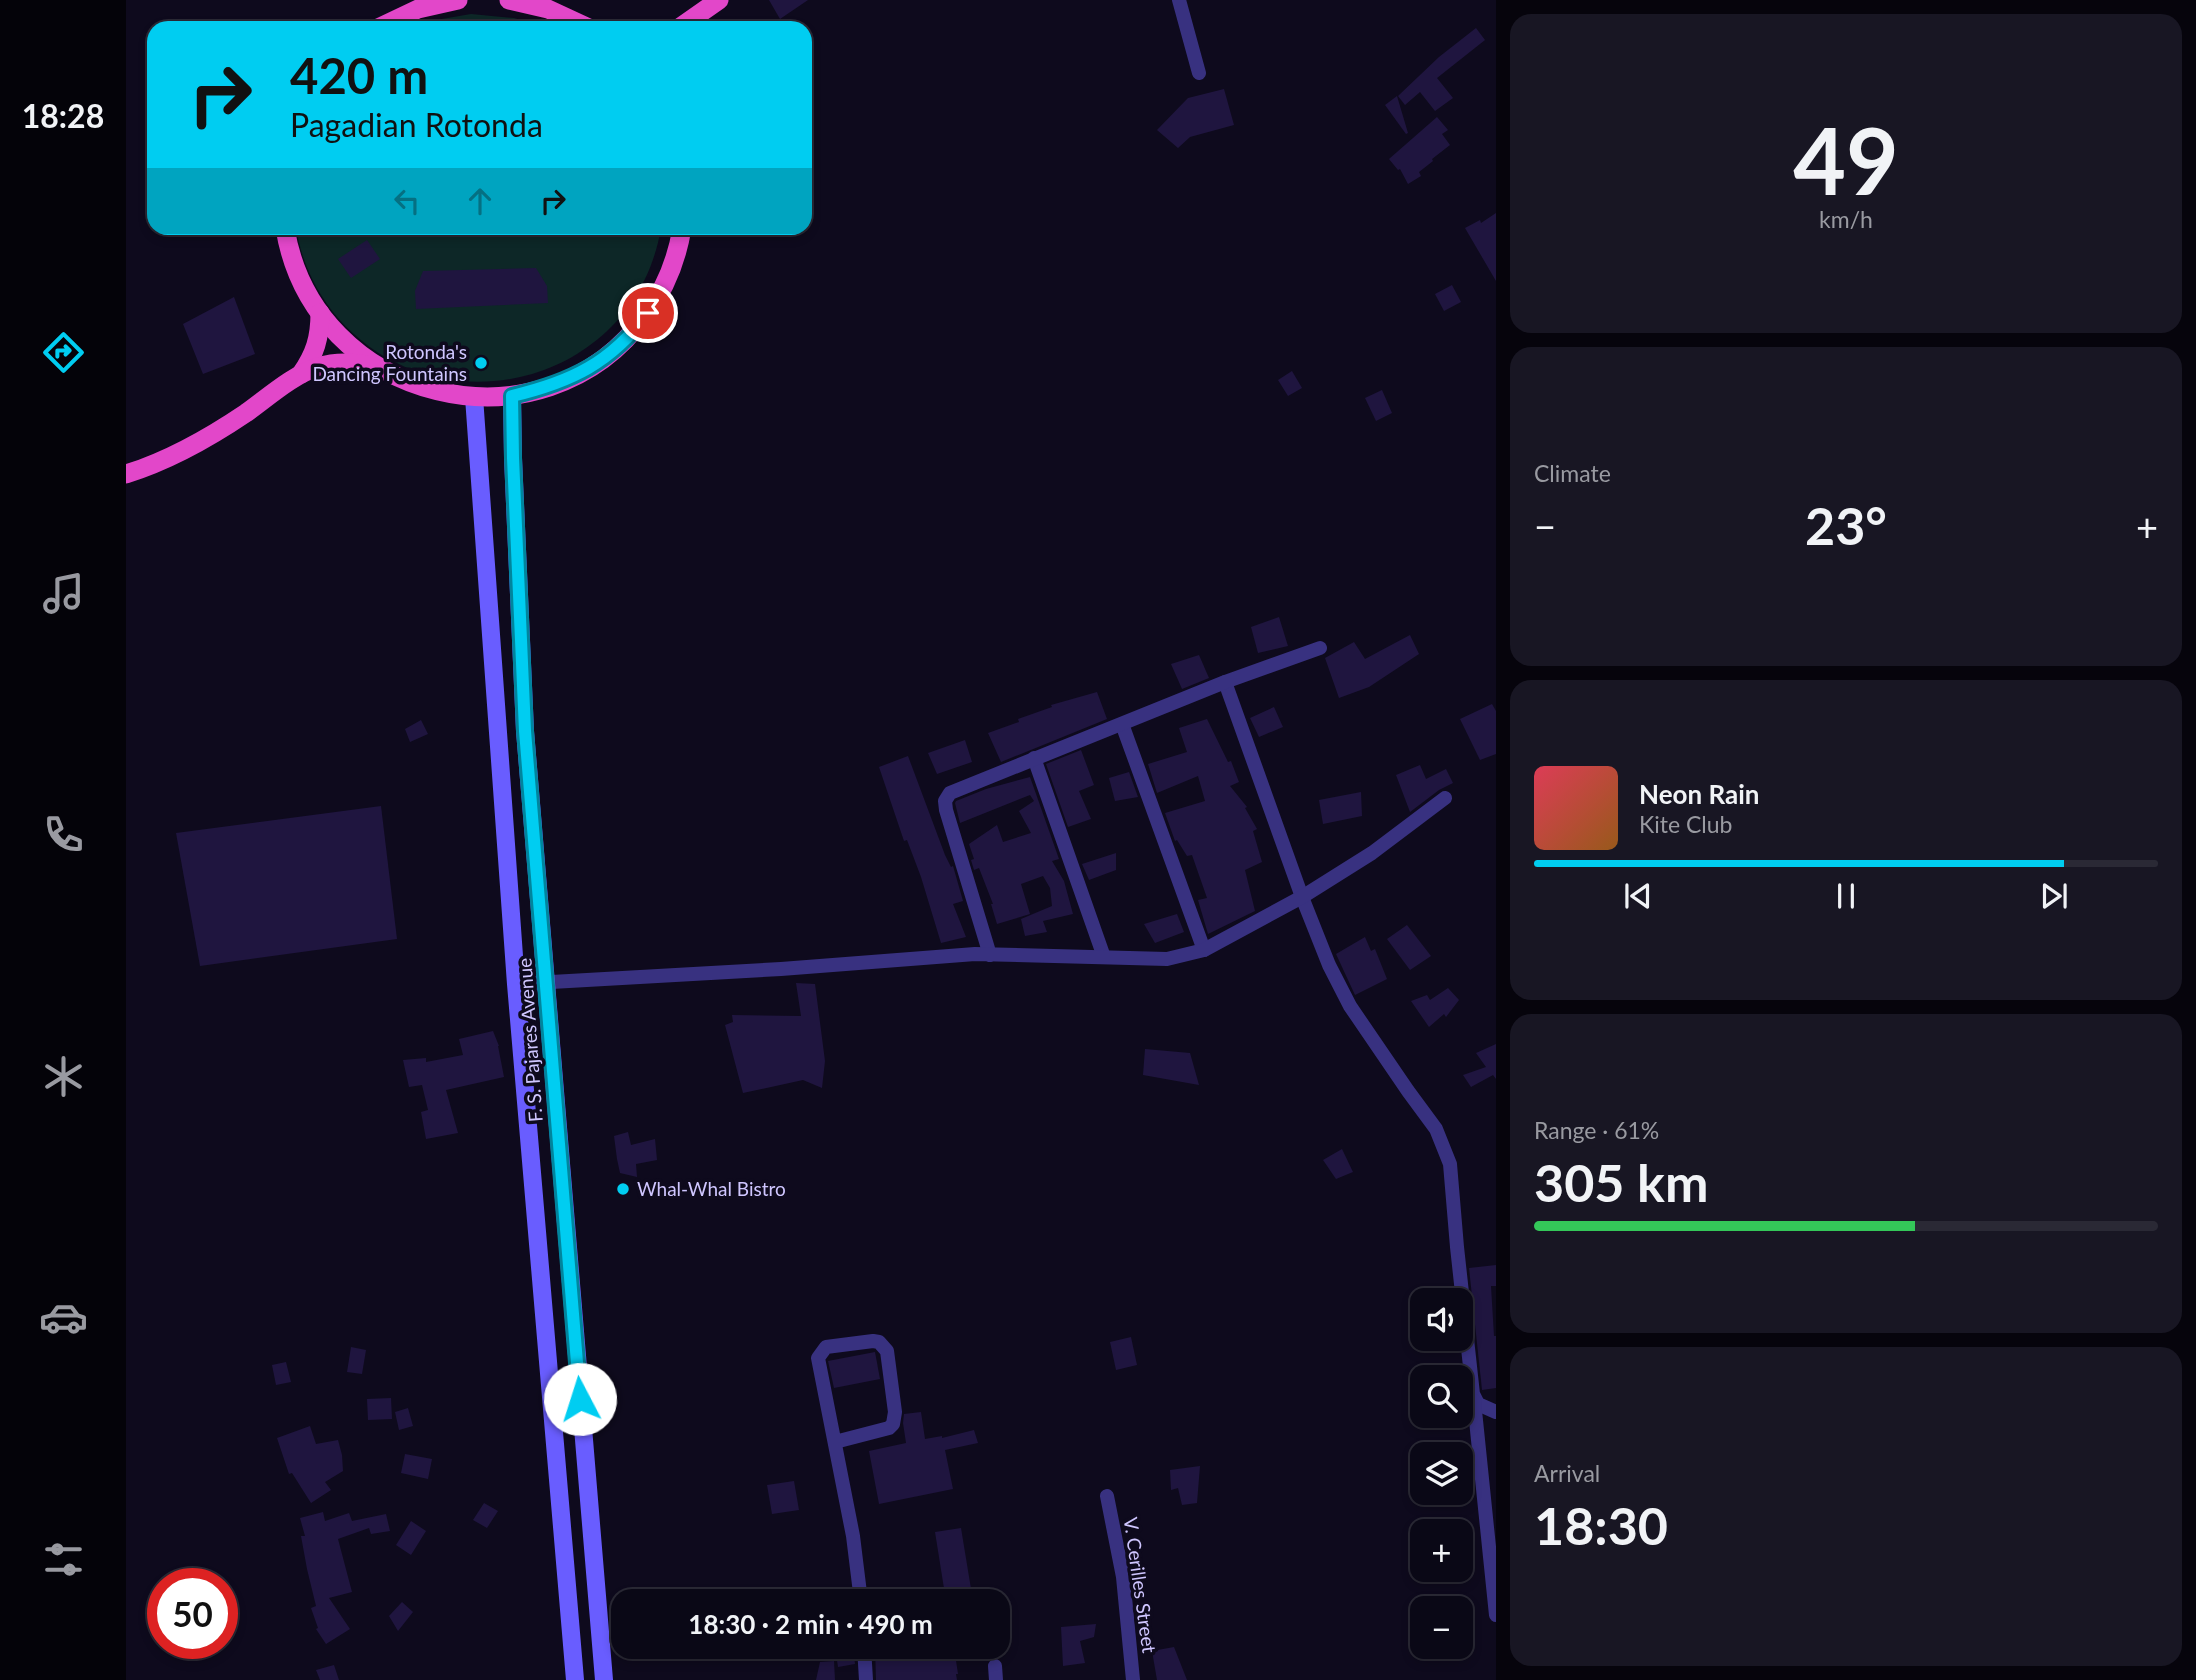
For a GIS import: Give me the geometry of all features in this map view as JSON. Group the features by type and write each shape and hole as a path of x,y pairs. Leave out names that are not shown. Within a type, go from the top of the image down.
{"highway":[{"path":"393,21 418,9 458,0"},
{"path":"509,0 548,9 574,21"},
{"path":"689,21 719,0"},
{"path":"287,235 295,267 320,313 357,353 379,368 424,389 474,397 512,396 548,387 581,373 611,353 658,298 673,265 680,235"},
{"path":"300,376 317,346 320,313"},
{"path":"126,474 144,469 234,421 316,367 349,362 379,368"}],"main road":[{"name":"F. S. Pajares Avenue","path":"512,396 525,731 604,1680"},
{"name":"F. S. Pajares Avenue","path":"474,397 516,984 576,1680"},
{"path":"531,1159 560,1156"}],"street":[{"path":"1179,0 1199,73"},
{"path":"990,955 946,810 945,801 950,793 1225,682 1320,648"},
{"path":"1225,682 1329,965 1350,1006 1436,1129 1450,1164 1496,1615"},
{"path":"1122,724 1204,950"},
{"path":"1034,758 1104,957"},
{"path":"516,984 990,955 1167,958 1204,950 1302,897 1372,853 1445,798"},
{"path":"835,1442 889,1428 892,1424 895,1412 887,1351 879,1342 827,1347 818,1358 853,1536 860,1589"},
{"path":"1475,1401 1496,1412"},
{"name":"V. Cerilles Street","path":"1107,1496 1123,1577 1133,1680"},
{"path":"865,1659 866,1680"}],"green space":[{"path":"471,14 524,21 430,21"},
{"path":"297,235 659,235 644,281 614,324 575,355 528,375 479,382 428,375 380,354 338,318 323,298 306,264"}],"building":[{"path":"769,0 808,0 780,19"},
{"path":"1476,28 1485,40 1437,78 1453,98 1435,111 1420,92 1405,105 1398,96 1439,57"},
{"path":"1224,89 1234,125 1190,137 1178,148 1157,130 1188,98"},
{"path":"1397,96 1408,133 1406,134 1385,105"},
{"path":"1437,117 1448,130 1442,134 1450,145 1419,172 1421,176 1408,184 1400,169 1389,159"},
{"path":"1496,213 1496,281 1465,228 1480,220 1481,223"},
{"path":"367,240 380,259 351,278 338,259"},
{"path":"536,268 547,286 548,303 416,309 415,291 423,271"},
{"path":"1452,285 1461,302 1444,311 1435,294"},
{"path":"234,297 255,354 203,374 183,324"},
{"path":"1292,371 1302,388 1288,396 1278,380"},
{"path":"1382,390 1392,413 1376,421 1365,398"},
{"path":"1279,617 1288,646 1258,653 1251,627"},
{"path":"1410,635 1419,654 1369,687 1339,698 1325,658 1354,642 1365,659"},
{"path":"1199,655 1209,678 1182,689 1171,664"},
{"path":"1097,692 1107,719 1001,762 988,733 1019,722 1018,719 1052,707 1051,705"},
{"path":"1492,704 1496,711 1496,754 1480,760 1460,719"},
{"path":"1274,707 1283,727 1259,737 1250,718"},
{"path":"1207,719 1228,762 1231,761 1239,782 1230,786 1247,807 1245,808 1257,829 1253,831 1262,862 1245,870 1255,911 1208,934 1198,900 1207,898 1192,855 1187,856 1177,840 1175,841 1165,813 1205,801 1198,776 1157,793 1148,764 1187,752 1179,728"},
{"path":"421,720 428,734 410,742 405,729"},
{"path":"965,740 972,762 937,774 928,753"},
{"path":"1081,750 1094,785 1079,791 1091,819 1068,827 1046,764"},
{"path":"908,756 945,855 951,867 953,866 963,901 953,904 966,937 941,943 921,877 907,840 904,841 879,767"},
{"path":"1420,765 1426,779 1446,769 1453,783 1410,812 1396,775"},
{"path":"1129,772 1138,797 1115,801 1109,778"},
{"path":"1030,777 1059,859 1052,861 1064,881 1073,914 1043,921 1047,932 1025,936 1021,919 1052,906 1050,888 1043,876 1021,884 1030,914 997,924 993,904 979,868 974,870 969,844 997,825 1003,842 1031,833 1019,811 1034,801 1030,795 960,823 955,803 986,789"},
{"path":"1361,792 1362,816 1323,824 1319,800"},
{"path":"381,806 397,939 200,966 176,833"},
{"path":"1116,853 1116,870 1089,880 1082,864"},
{"path":"1177,914 1184,932 1155,943 1144,924"},
{"path":"1407,925 1431,956 1410,970 1387,939"},
{"path":"1365,937 1371,951 1375,949 1387,979 1355,995 1336,954"},
{"path":"796,983 815,984 825,1061 822,1088 803,1080 743,1093 725,1025 733,1022 732,1015 801,1016"},
{"path":"1448,988 1459,1000 1446,1017 1444,1014 1429,1027 1411,1001 1427,995 1430,1000"},
{"path":"493,1031 499,1046 504,1077 446,1090 458,1133 426,1139 421,1112 428,1110 422,1085 409,1087 403,1060 426,1058 426,1062 463,1055 459,1039"},
{"path":"1496,1044 1496,1079 1493,1075 1471,1087 1463,1075 1486,1067 1476,1053"},
{"path":"1145,1049 1190,1053 1199,1085 1143,1075"},
{"path":"628,1132 631,1145 655,1139 657,1160 636,1164 637,1177 620,1173 617,1159 614,1136"},
{"path":"1342,1149 1353,1172 1336,1179 1323,1160"},
{"path":"1496,1265 1496,1286 1491,1286 1496,1336 1496,1388 1482,1390 1469,1268"},
{"path":"1131,1337 1137,1365 1116,1370 1110,1342"},
{"path":"351,1347 366,1350 362,1374 347,1372"},
{"path":"875,1352 880,1379 834,1388 828,1361"},
{"path":"286,1362 291,1382 276,1385 272,1365"},
{"path":"391,1398 392,1419 368,1420 367,1399"},
{"path":"408,1408 413,1426 399,1430 395,1412"},
{"path":"921,1412 925,1439 974,1430 978,1443 945,1450 953,1489 879,1504 869,1451 906,1443 904,1414"},
{"path":"310,1426 316,1444 338,1440 343,1471 325,1482 331,1490 311,1503 292,1473 289,1474 277,1438"},
{"path":"405,1454 432,1459 428,1479 401,1473"},
{"path":"1200,1466 1197,1503 1182,1505 1178,1488 1171,1490 1170,1470"},
{"path":"794,1481 799,1510 772,1514 767,1485"},
{"path":"484,1503 498,1511 487,1528 473,1520"},
{"path":"323,1512 325,1521 349,1513 352,1521 386,1514 390,1531 371,1534 369,1528 338,1539 352,1592 329,1598 350,1629 326,1644 316,1629 318,1628 311,1608 316,1606 301,1536 305,1536 300,1518"},
{"path":"411,1521 426,1531 411,1555 396,1545"},
{"path":"961,1528 971,1589 944,1589 935,1532"},
{"path":"402,1602 413,1612 398,1631 389,1616"},
{"path":"1096,1624 1094,1637 1080,1641 1085,1663 1063,1666 1061,1627"},
{"path":"1174,1647 1187,1680 1157,1680 1152,1651"},
{"path":"837,1659 854,1659 855,1664 838,1667"},
{"path":"875,1659 956,1659 957,1680 876,1680"},
{"path":"834,1661 835,1680 816,1680 820,1662"},
{"path":"334,1665 339,1680 320,1680 316,1670"}],"place":[{"name":"Rotonda's Dancing Fountains","path":"481,363"},
{"name":"Whal-Whal Bistro","path":"623,1189"}],"route":[{"path":"580,1399 525,731 512,396 548,387 581,373 611,353 648,313"}]}
